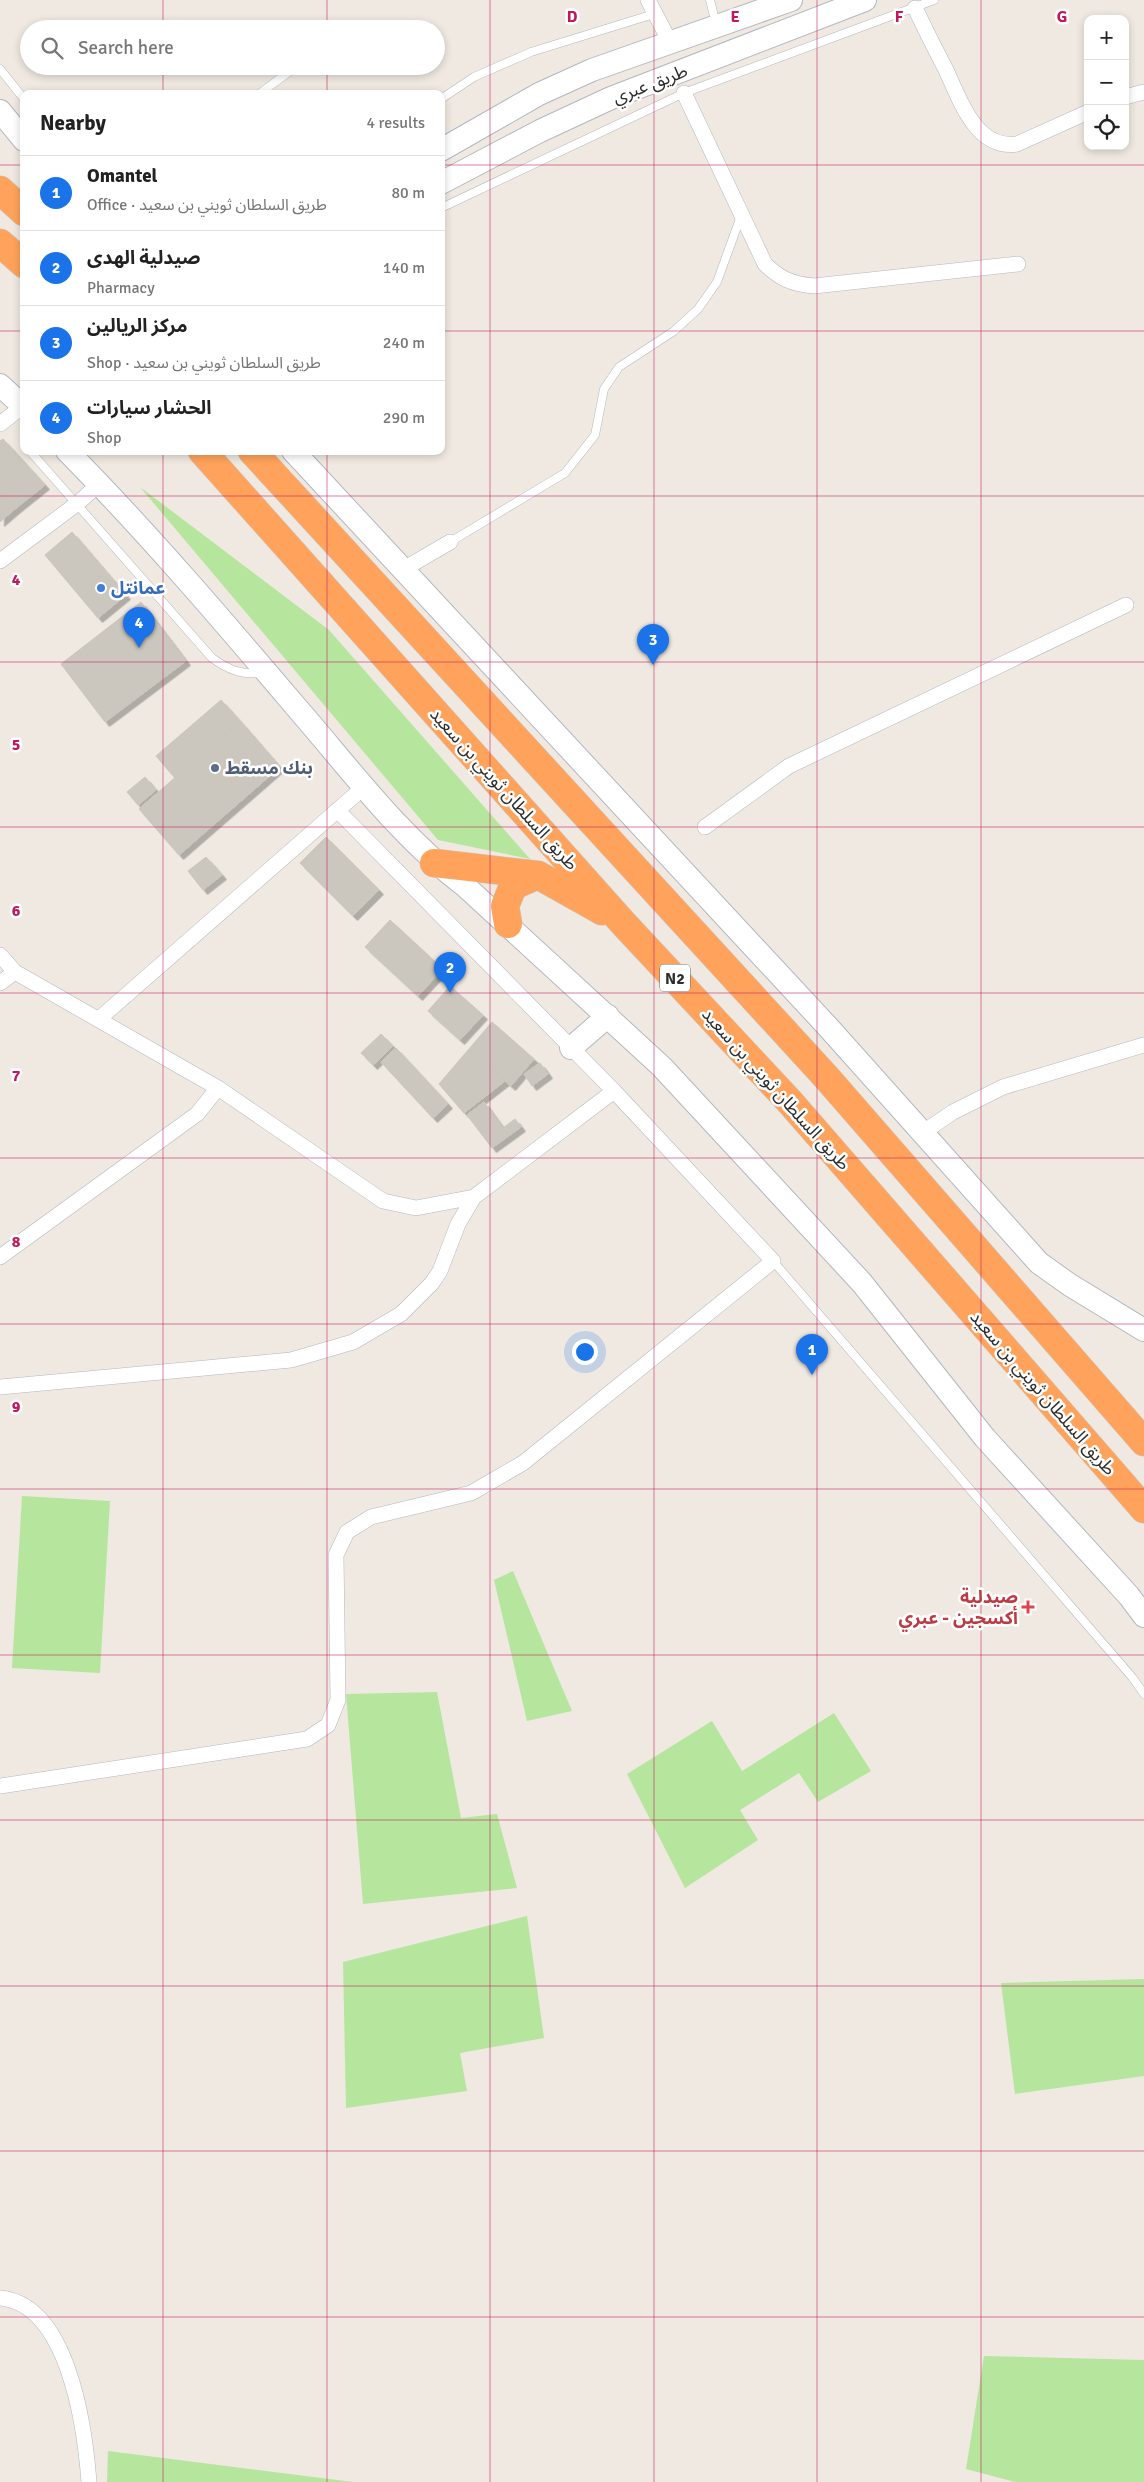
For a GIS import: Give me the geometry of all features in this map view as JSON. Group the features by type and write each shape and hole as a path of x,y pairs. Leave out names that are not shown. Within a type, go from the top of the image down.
{"highway":[{"path":"0,190 20,208"},
{"path":"0,243 20,260"},
{"name":"طريق السلطان ثويني بن سعيد","path":"206,455 623,923 790,1102 1144,1509"},
{"name":"N2","path":"256,455 827,1078 1144,1442"},
{"path":"434,863 538,875 623,923"},
{"path":"508,924 505,906 513,886 538,875"}],"street":[{"name":"طريق عبري","path":"445,148 539,94 592,70 717,28 791,0"},
{"name":"طريق عبري","path":"445,180 481,160 611,98 865,0"},
{"path":"651,7 671,44"},
{"path":"915,8 966,114 982,132 996,143 1008,146 1018,144 1084,114"},
{"path":"1129,96 1144,92"},
{"path":"684,93 764,264 778,277 795,284 814,286 1018,264"},
{"path":"481,160 478,146 482,137 489,129 539,94"},
{"path":"0,111 20,135"},
{"path":"0,385 20,404"},
{"path":"0,424 20,409"},
{"path":"71,455 99,484 267,673 364,787 434,863 465,886 508,924 662,1067 862,1283 985,1438 1129,1596 1144,1616"},
{"path":"296,455 828,1027 1039,1263 1070,1285 1144,1330"},
{"path":"0,561 78,503 99,484"},
{"path":"402,570 450,542"},
{"path":"705,827 789,766 1126,605"},
{"path":"99,1019 364,787"},
{"path":"0,1786 307,1739 328,1725 338,1700 336,1556 347,1532 371,1517 472,1493 523,1463 772,1261 614,1091 337,810"},
{"path":"0,955 15,972 218,1088 383,1201 416,1208 474,1197"},
{"path":"0,983 15,972"},
{"path":"571,1048 608,1016"},
{"path":"922,1133 953,1112 1003,1087 1144,1045"},
{"path":"0,1257 197,1114 218,1088"},
{"path":"0,1387 291,1360 353,1342 401,1314 432,1283 440,1271 458,1224 474,1197 614,1091"},
{"path":"0,2298 17,2302 29,2309 48,2329 57,2346 81,2420 86,2446 89,2482"}],"lane":[{"path":"710,0 717,28"},
{"path":"445,206 684,93 815,42 934,0"},
{"path":"445,96 474,76 531,52 651,7"},
{"path":"0,69 20,94"},
{"path":"264,90 285,75"},
{"path":"450,542 565,473 595,435 604,389 619,366 674,331 698,309 717,282 741,215"},
{"path":"34,455 78,503 212,658 228,670 247,675 267,673"},
{"path":"772,1261 1108,1648 1144,1694"}],"green space":[{"path":"140,487 329,630 530,859 438,840"},
{"path":"22,1496 110,1501 100,1673 12,1668"},
{"path":"513,1571 572,1711 527,1721 494,1580"},
{"path":"437,1692 461,1818 497,1814 517,1888 363,1904 346,1694"},
{"path":"834,1713 871,1771 818,1802 799,1773 740,1810 758,1840 685,1888 627,1774 712,1721 742,1771"},
{"path":"527,1916 544,2038 460,2053 467,2091 346,2108 343,1962"},
{"path":"1144,1979 1144,2076 1015,2094 1001,1983"},
{"path":"984,2356 1144,2360 1144,2482 1015,2482 966,2469"},
{"path":"108,2451 353,2482 107,2482"}],"building":[{"path":"3,439 45,485 15,509 0,491 0,441"},
{"path":"0,491 15,509 0,522"},
{"path":"72,532 126,595 98,618 45,555"},
{"path":"141,602 186,661 105,722 61,664"},
{"path":"221,700 240,721 175,778 156,756"},
{"path":"240,721 280,767 179,855 139,809"},
{"path":"145,777 156,790 138,805 127,792"},
{"path":"326,837 379,890 353,916 300,863"},
{"path":"206,857 222,875 203,890 188,871"},
{"path":"390,920 443,969 418,996 365,947"},
{"path":"450,986 483,1015 460,1040 428,1011"},
{"path":"492,1022 534,1059 511,1086 469,1049"},
{"path":"381,1034 393,1046 373,1065 361,1053"},
{"path":"396,1048 448,1104 433,1118 381,1062"},
{"path":"469,1049 505,1081 464,1113 439,1084"},
{"path":"540,1063 548,1074 532,1086 524,1074"},
{"path":"484,1102 503,1128 515,1119 521,1127 492,1148 467,1115"}],"place":[{"name":"عمانتل","path":"101,588"},
{"name":"الحشار سيارات","path":"139,648"},
{"name":"مركز الريالين","path":"653,665"},
{"name":"بنك مسقط","path":"215,768"},
{"name":"صيدلية الهدى","path":"450,993"},
{"name":"Omantel","path":"812,1375"},
{"name":"صيدلية أكسجين - عبري","path":"1028,1607"}]}
